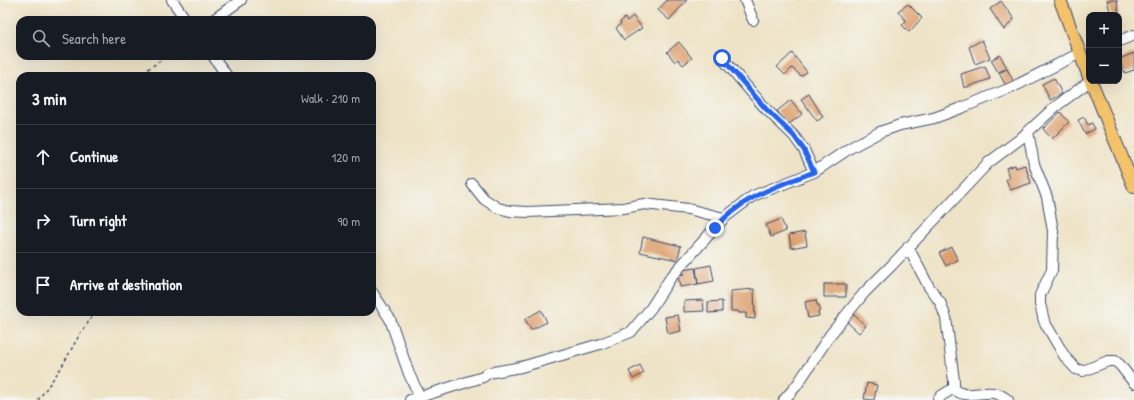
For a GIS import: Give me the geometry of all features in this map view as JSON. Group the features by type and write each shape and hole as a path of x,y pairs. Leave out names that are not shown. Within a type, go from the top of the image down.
{"main road":[{"path":"1060,0 1083,54 1086,66"},
{"path":"1091,84 1134,187"}],"street":[{"path":"172,0 183,16"},
{"path":"219,16 241,0"},
{"path":"745,0 753,20"},
{"path":"1122,40 1134,35"},
{"path":"376,298 390,318 409,374 415,399 483,377 488,373 521,366 600,344 631,332 651,308 671,277 724,218 753,196 814,172 850,148 880,132 900,125 934,118 961,108 1011,88 1083,54"},
{"path":"722,58 766,109 794,136 804,150 814,172"},
{"path":"216,60 224,72"},
{"path":"784,400 797,385 830,335 864,293 988,163 1028,132 1055,107 1086,84"},
{"path":"1028,132 1034,164 1047,197 1053,231 1052,270 1040,295 1040,304 1044,321 1065,357 1076,369 1083,371 1108,361 1115,361 1134,383"},
{"path":"472,184 484,199 498,208 510,211 535,212 624,208 644,204 688,209 724,218"},
{"path":"908,247 940,302 946,318 954,388 957,393 964,395 996,393 1008,400"},
{"path":"938,400 941,396 954,388"}],"path":[{"path":"144,72 161,60"},
{"path":"38,400 61,368 93,316"}],"building":[{"path":"667,0 687,0 669,20 658,10"},
{"path":"1107,0 1117,0 1119,12 1110,12"},
{"path":"1001,1 1014,19 1004,30 990,9"},
{"path":"908,4 922,18 909,32 902,25 906,21 898,11"},
{"path":"633,16 642,28 624,40 616,28 625,18 627,21"},
{"path":"982,40 990,58 975,64 969,47"},
{"path":"679,42 692,58 683,65 678,59 675,62 667,52"},
{"path":"792,53 807,72 801,76 792,68 785,75 777,67"},
{"path":"1134,53 1134,70 1125,73 1122,66 1122,58"},
{"path":"1000,55 1007,68 998,72 991,60"},
{"path":"985,66 990,79 964,88 961,74"},
{"path":"1007,69 1014,82 1006,86 999,73"},
{"path":"1054,78 1062,94 1050,100 1042,84"},
{"path":"809,94 823,117 817,121 801,99"},
{"path":"791,100 802,114 788,125 777,111"},
{"path":"1060,112 1069,122 1052,139 1043,129"},
{"path":"1084,117 1088,125 1092,123 1095,129 1085,134 1078,120"},
{"path":"1015,165 1016,168 1025,165 1031,183 1010,190 1006,179 1009,178 1006,168"},
{"path":"781,219 786,231 771,237 766,225"},
{"path":"805,232 807,245 791,248 789,235"},
{"path":"643,237 681,246 677,260 640,252"},
{"path":"951,247 958,260 946,266 939,253"},
{"path":"711,265 714,281 698,284 696,268"},
{"path":"695,268 698,284 680,287 678,275 684,274 683,270"},
{"path":"824,284 846,284 846,297 824,297"},
{"path":"754,289 755,319 746,318 746,313 731,311 731,291"},
{"path":"703,300 704,311 684,312 684,301"},
{"path":"816,300 817,305 819,305 819,316 808,318 805,302"},
{"path":"722,301 722,312 708,313 708,302"},
{"path":"541,310 547,322 531,330 525,319"},
{"path":"853,314 866,326 859,333 846,321"},
{"path":"678,315 681,331 668,334 665,317"},
{"path":"640,365 644,373 633,379 629,371"},
{"path":"867,383 877,385 874,400 864,399"}],"route":[{"path":"715,228 724,218 753,196 814,172 804,150 794,136 766,109 722,58"}]}
